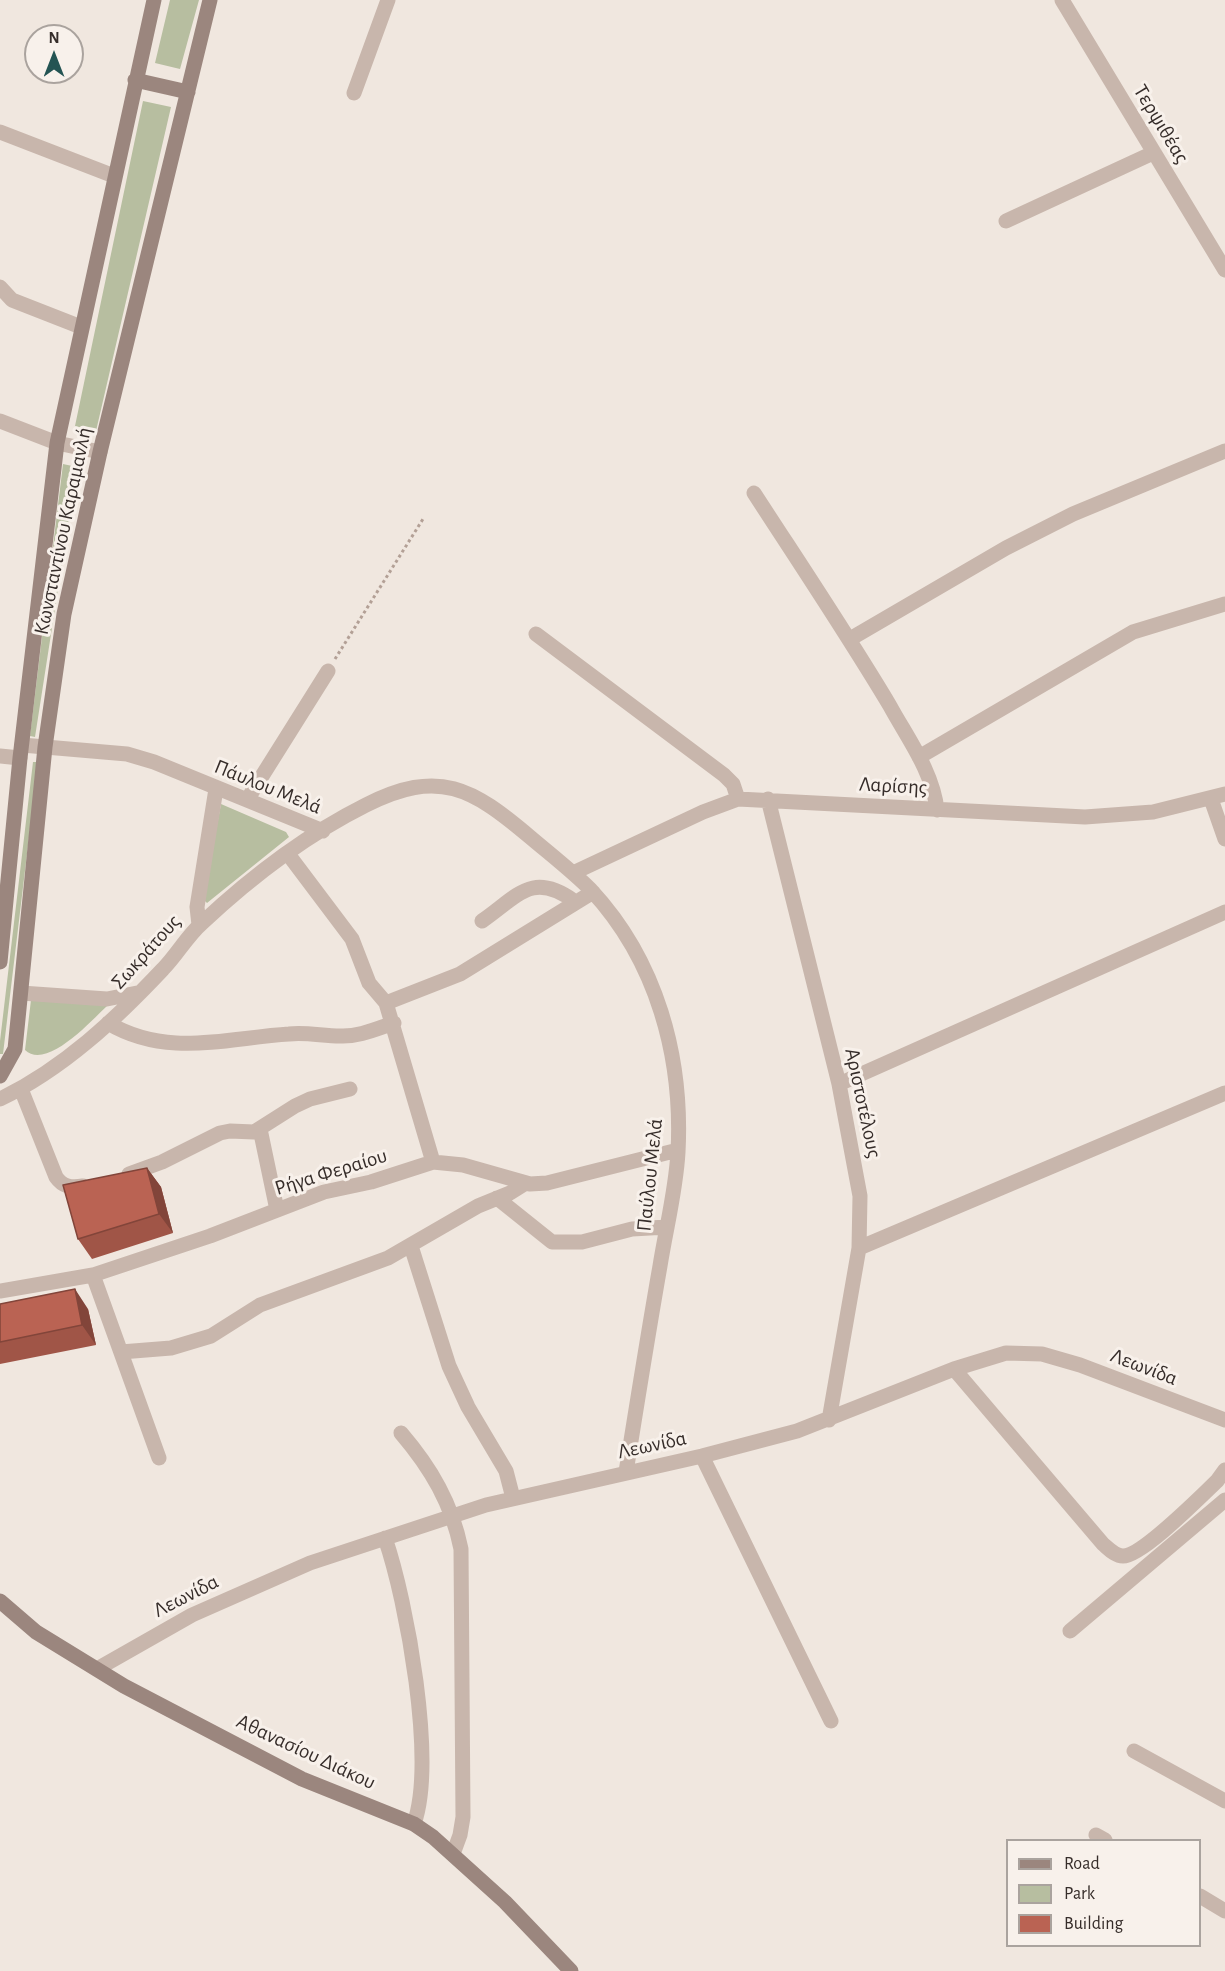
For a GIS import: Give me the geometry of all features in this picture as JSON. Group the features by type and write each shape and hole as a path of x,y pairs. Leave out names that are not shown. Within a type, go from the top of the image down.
{"street":[{"name":"Κωνσταντίνου Καραμανλή","path":"0,962 21,752 57,443 154,0"},
{"name":"Κωνσταντίνου Καραμανλή","path":"0,1076 15,1049 45,747 64,614 100,452 210,0"},
{"path":"354,93 388,0"},
{"name":"Τερψιθέας","path":"1062,0 1225,270"},
{"path":"135,80 188,93"},
{"path":"0,132 114,176"},
{"path":"1006,221 1153,153"},
{"path":"0,287 12,300 81,327"},
{"path":"0,421 57,443 100,452"},
{"path":"850,639 1006,548 1072,514 1225,451"},
{"path":"754,493 850,639 919,757 933,788 937,810"},
{"path":"919,757 1133,632 1225,604"},
{"path":"536,634 724,775 732,784 738,799"},
{"path":"247,800 328,671"},
{"name":"Πάυλου Μελά","path":"0,756 45,747 127,754 154,762 323,831 366,805 410,787 432,785 452,787 469,794 512,822 573,873"},
{"path":"199,925 197,907 216,789"},
{"path":"1218,797 1225,839"},
{"name":"Λαρίσης","path":"573,873 702,812 738,799 1085,817 1153,813 1218,797"},
{"name":"Αριστοτέλους","path":"768,800 839,1084 858,1176 859,1248 829,1420"},
{"name":"Σωκράτους","path":"0,1099 21,1089 108,1023 164,968 199,925 288,854 323,831"},
{"path":"288,854 352,939 369,983 386,1003 394,1023 433,1162"},
{"name":"Παύλου Μελά","path":"573,873 593,892 624,936 660,1008 672,1047 679,1103 678,1150 667,1227 626,1472"},
{"path":"482,921 534,886 549,886 574,901"},
{"path":"386,1003 460,974 574,901 593,892"},
{"path":"839,1084 1225,912"},
{"path":"21,993 107,999 138,993"},
{"path":"108,1023 148,1041 182,1044 292,1033 342,1036 360,1034 394,1023"},
{"path":"21,1089 34,1116 51,1168 60,1183 69,1187 107,1180 146,1169 220,1133 254,1132 310,1099 350,1089"},
{"path":"859,1248 1225,1093"},
{"path":"260,1129 277,1210"},
{"name":"Ρήγα Φεραίου","path":"0,1291 93,1275 210,1236 324,1192 371,1182 433,1162 463,1165 526,1183 547,1183 584,1176 678,1150"},
{"path":"121,1352 171,1348 200,1340 260,1305 388,1258 478,1206 526,1183"},
{"path":"497,1198 552,1242 582,1242 632,1229 667,1227"},
{"path":"411,1246 449,1366 468,1407 506,1471 513,1498"},
{"path":"93,1275 159,1458"},
{"name":"Λεωνίδα","path":"97,1669 192,1615 246,1589 310,1563 452,1515 513,1498 758,1443 829,1420 954,1370 1006,1353 1042,1354 1080,1365 1225,1420"},
{"path":"954,1370 1103,1544 1117,1555 1133,1553 1152,1540 1217,1481 1225,1470"},
{"path":"401,1432 434,1474 452,1515 461,1549 463,1570 463,1817 460,1835 453,1854"},
{"path":"702,1456 831,1721"},
{"path":"1070,1631 1225,1500"},
{"path":"385,1538 404,1604 416,1700 422,1790 414,1824"},
{"name":"Αθανασίου Διάκου","path":"0,1601 36,1632 97,1669 302,1779 414,1824 453,1854 505,1902 571,1971"},
{"path":"1134,1751 1225,1801"},
{"path":"1201,1897 1225,1911"}],"path":[{"path":"328,671 423,519"}],"green space":[{"path":"170,0 199,0 180,69 155,63"},
{"path":"143,101 171,107 96,431 75,426"},
{"path":"63,464 77,467 35,737 30,736"},
{"path":"33,762 38,762 3,1054 0,1054 0,1041"},
{"path":"221,804 286,832 289,837 207,903 203,899"},
{"path":"31,1000 109,1004 81,1031 57,1049 45,1054 34,1055 25,1050"}],"building":[{"path":"147,1168 159,1214 78,1239 63,1185"},
{"path":"75,1289 82,1325 0,1342 0,1304"}]}
